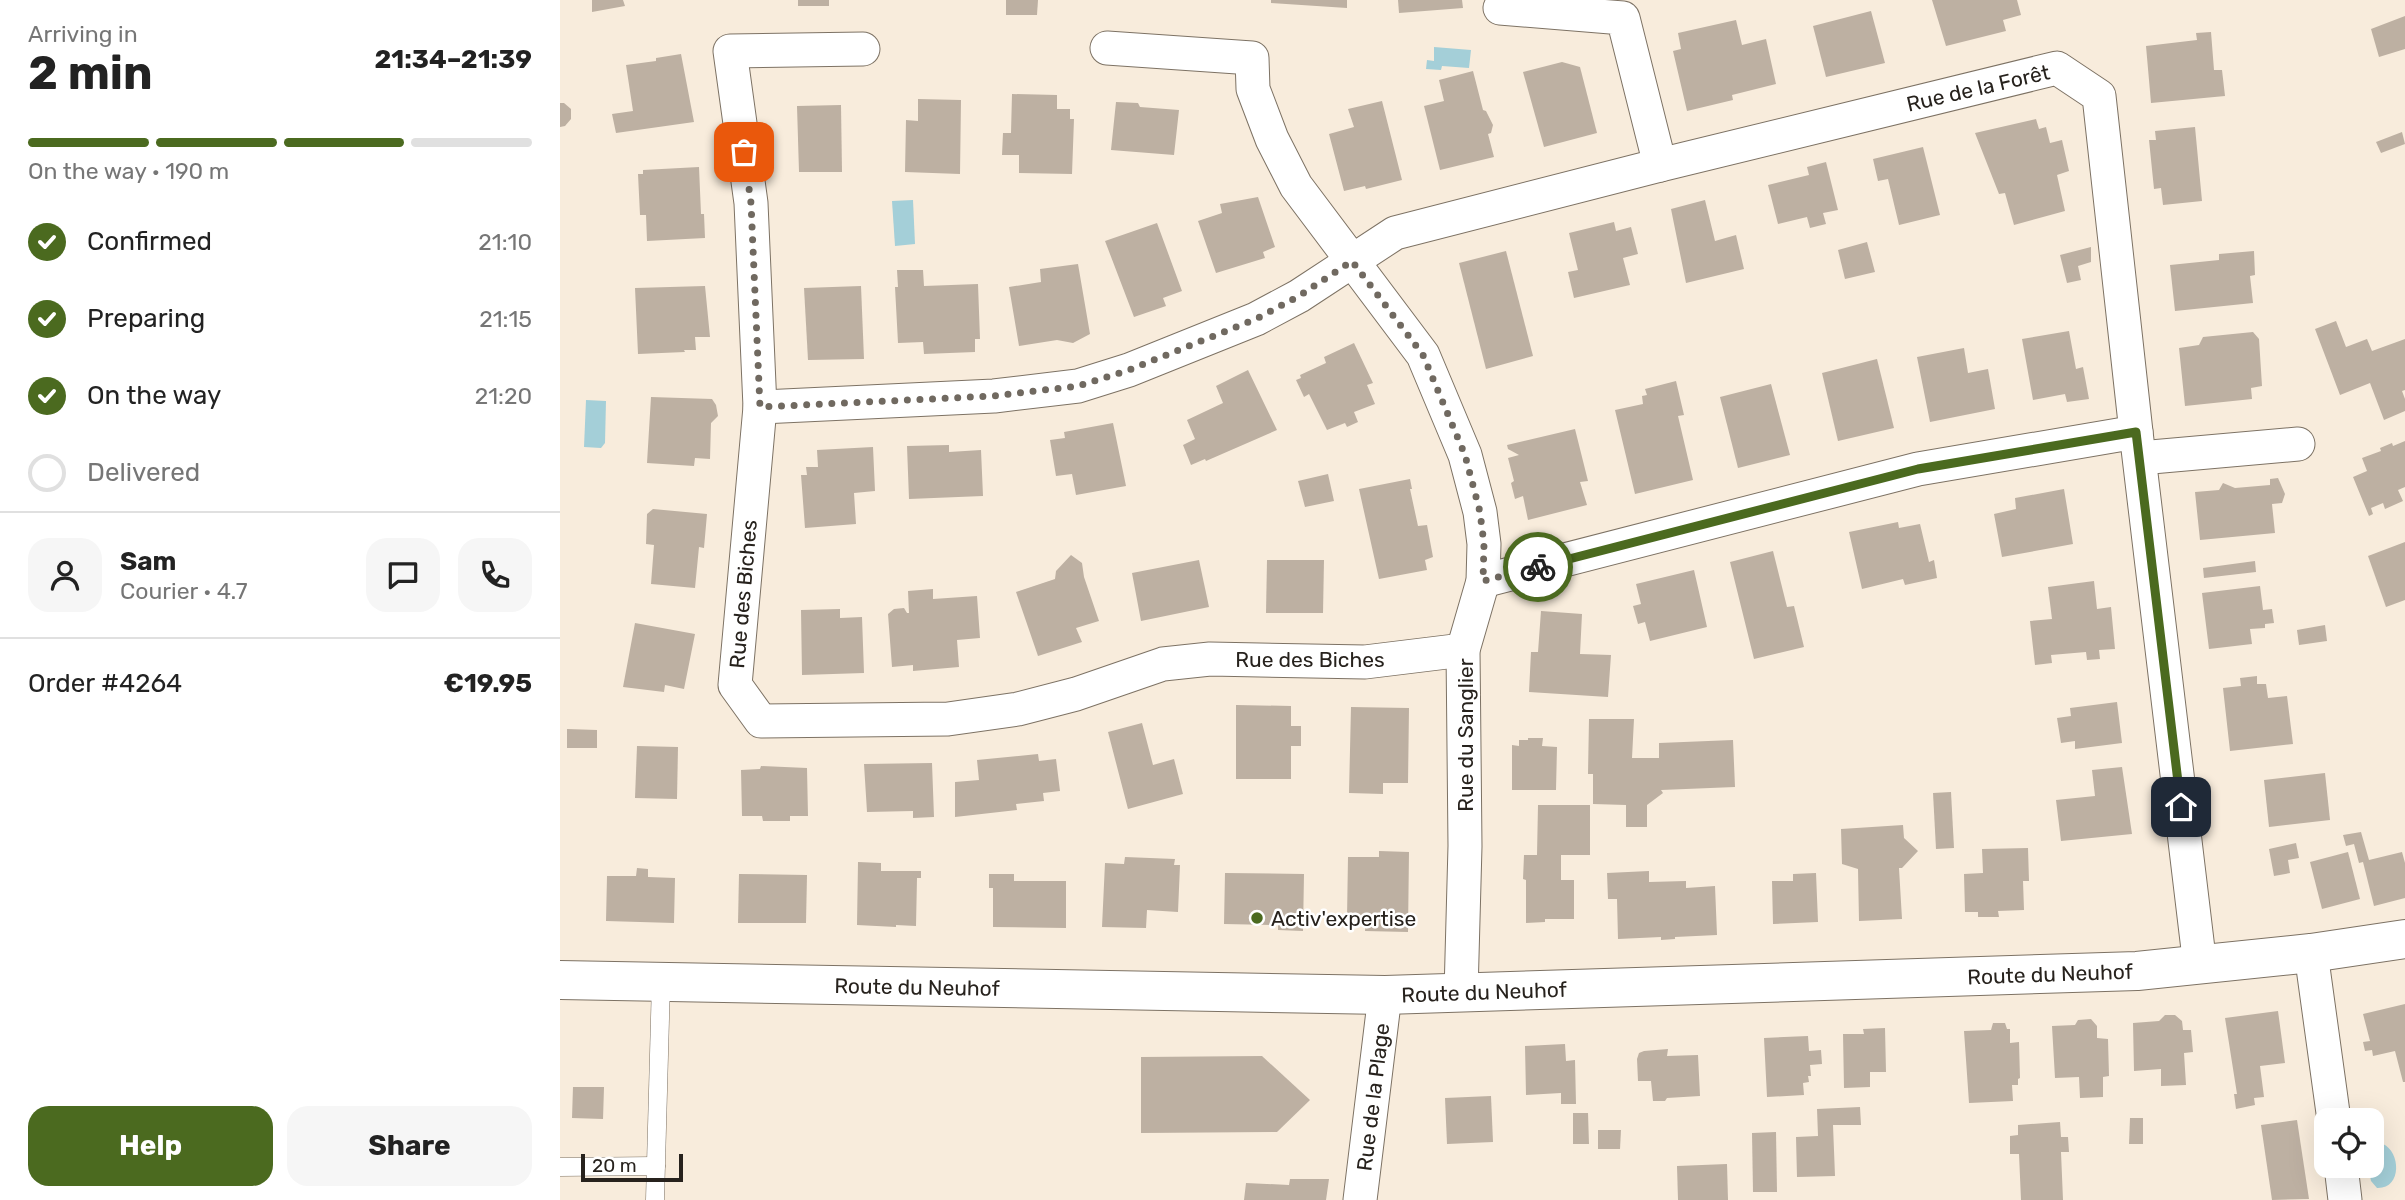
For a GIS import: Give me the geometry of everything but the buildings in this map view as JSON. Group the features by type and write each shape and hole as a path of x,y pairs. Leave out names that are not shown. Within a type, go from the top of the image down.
{"street":[{"path":"1500,8 1623,18 1660,164"},
{"name":"Rue du Sanglier","path":"1107,48 1252,58 1254,89 1272,139 1296,186 1423,355 1465,455 1480,512 1484,544 1483,581 1463,650 1465,846 1461,993"},
{"name":"Rue des Biches","path":"863,49 730,51 751,203 760,407 735,685 761,721 948,719 1018,709 1076,694 1163,664 1210,659 1365,662 1463,650"},
{"name":"Rue de la Forêt","path":"760,407 994,396 1078,386 1129,370 1256,319 1299,296 1395,233 1660,164 2057,68 2099,96 2200,966"},
{"path":"1483,581 1918,469 2138,445 2298,444"},
{"name":"Route du Neuhof","path":"560,980 1385,995 2123,972 2200,966 2405,939"},
{"path":"2311,953 2332,1108"},
{"name":"Rue de la Plage","path":"1360,1200 1385,995"},
{"path":"2342,1178 2345,1200"}],"lane":[{"path":"655,1200 661,982"},
{"path":"560,1167 656,1166"}],"water":[{"path":"1434,47 1471,50 1469,68 1442,66 1441,70 1426,69 1427,60 1434,61"},
{"path":"913,200 915,244 895,246 892,201"},
{"path":"586,400 606,401 605,443 601,448 584,447"},
{"path":"2384,1145 2389,1148 2396,1162 2395,1177 2385,1187 2377,1188 2370,1178 2384,1178"}],"way so far":[{"path":"744,152 751,203 760,407 994,396 1078,386 1129,370 1256,319 1299,296 1352,261 1423,355 1465,455 1480,512 1484,544 1483,581 1538,567"}],"place":[{"name":"Activ'expertise","path":"1257,918"}],"route":[{"path":"1538,567 1918,469 2136,432 2181,807"}]}
